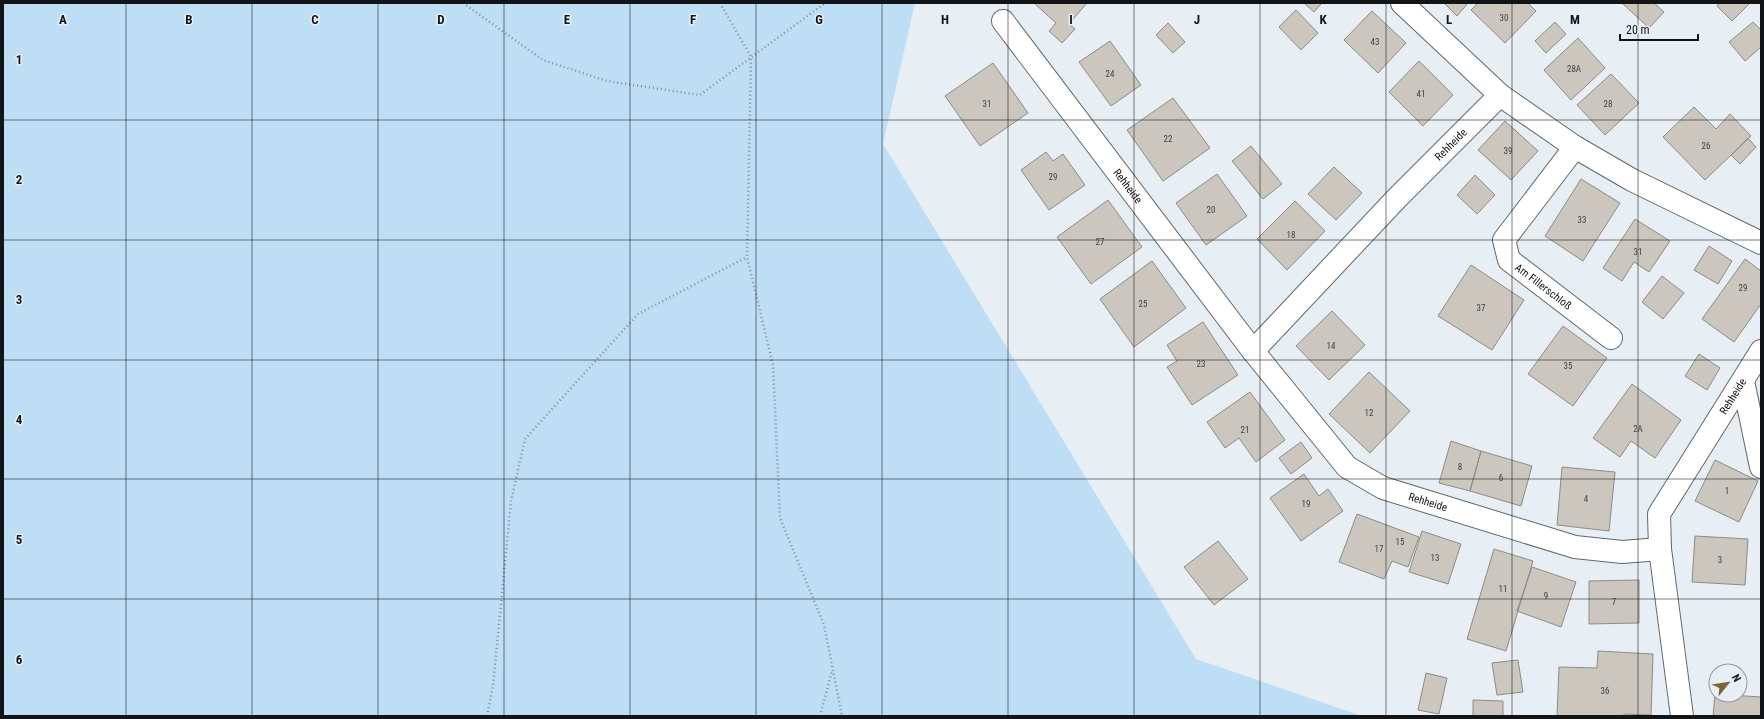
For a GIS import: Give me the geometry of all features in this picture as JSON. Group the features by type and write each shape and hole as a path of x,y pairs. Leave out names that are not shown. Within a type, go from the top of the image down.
{"street":[{"path":"1402,3 1500,95 1575,147 1632,180 1761,243"},
{"name":"Rehheide","path":"1003,21 1252,351 1347,467 1383,488 1575,547 1622,552 1660,549"},
{"name":"Rehheide","path":"1252,351 1397,198 1500,95"},
{"name":"Am Fillerschloß","path":"1575,147 1504,240 1508,260 1611,338"},
{"name":"Rehheide","path":"1682,716 1660,549 1659,514 1761,351"},
{"path":"1743,380 1761,467"}],"path":[{"path":"463,3 543,60 607,81 700,95 825,3"},
{"path":"720,3 751,57 748,257 773,365 780,518 824,625 842,716"},
{"path":"487,716 493,686 511,501 525,439 638,314 748,257"},
{"path":"820,716 832,669"}],"shaded area":[{"path":"3,3 915,3 883,144 1196,659 1362,716 3,716"}],"building":[{"path":"1034,3 1087,3 1069,24 1075,29 1062,43 1049,31 1056,23"},
{"path":"1304,3 1322,3 1314,12"},
{"path":"1444,3 1468,3 1457,16"},
{"path":"1478,3 1528,3 1536,11 1505,43 1471,10"},
{"path":"1622,3 1654,3 1664,12 1649,28"},
{"path":"1719,3 1750,3 1732,21 1717,6"},
{"path":"1296,10 1318,33 1301,50 1279,27"},
{"path":"1372,11 1406,43 1378,73 1344,40"},
{"path":"1555,22 1566,34 1546,53 1535,41"},
{"path":"1753,22 1761,30 1761,47 1745,61 1729,42"},
{"path":"1168,23 1185,42 1173,53 1156,35"},
{"path":"1578,38 1605,68 1571,100 1544,70"},
{"path":"1110,41 1141,85 1111,106 1079,62"},
{"path":"1419,61 1453,95 1423,126 1389,92"},
{"path":"993,63 1028,113 980,146 945,96"},
{"path":"1611,74 1639,103 1605,135 1577,105"},
{"path":"1173,98 1210,148 1163,181 1127,130"},
{"path":"1694,107 1716,129 1730,114 1751,136 1705,180 1663,137"},
{"path":"1505,121 1538,151 1511,180 1478,150"},
{"path":"1748,138 1756,147 1740,164 1731,155"},
{"path":"1251,146 1282,184 1263,199 1232,161"},
{"path":"1046,152 1053,161 1063,154 1085,185 1049,210 1021,170"},
{"path":"1334,167 1362,193 1336,220 1308,194"},
{"path":"1217,174 1247,216 1206,245 1176,203"},
{"path":"1475,175 1495,195 1477,214 1457,195"},
{"path":"1581,179 1620,203 1583,261 1545,236"},
{"path":"1108,200 1142,247 1091,284 1057,237"},
{"path":"1295,201 1325,231 1287,270 1257,239"},
{"path":"1635,219 1670,241 1649,272 1634,262 1622,281 1603,268"},
{"path":"1709,246 1732,261 1718,284 1694,270"},
{"path":"1745,259 1761,271 1761,304 1734,342 1702,319"},
{"path":"1152,261 1186,308 1134,347 1100,299"},
{"path":"1471,265 1524,300 1492,350 1438,316"},
{"path":"1662,276 1684,293 1663,319 1642,302"},
{"path":"1332,311 1365,345 1329,380 1296,346"},
{"path":"1203,322 1238,375 1192,405 1167,367 1177,361 1167,345"},
{"path":"1563,326 1607,358 1573,406 1528,374"},
{"path":"1699,354 1720,368 1707,390 1685,376"},
{"path":"1369,372 1410,411 1370,453 1329,414"},
{"path":"1632,384 1681,420 1655,458 1631,441 1620,457 1593,438"},
{"path":"1250,392 1285,440 1256,462 1239,438 1225,448 1207,422"},
{"path":"1451,441 1481,451 1470,491 1439,483"},
{"path":"1301,442 1312,458 1291,474 1279,458"},
{"path":"1481,451 1532,466 1521,506 1470,491"},
{"path":"1715,460 1758,481 1739,522 1695,501"},
{"path":"1562,467 1615,472 1609,531 1557,525"},
{"path":"1304,474 1319,496 1328,489 1343,511 1301,541 1270,498"},
{"path":"1357,514 1419,537 1408,567 1392,561 1384,579 1339,562"},
{"path":"1422,531 1461,544 1448,584 1409,572"},
{"path":"1695,536 1748,539 1745,585 1692,582"},
{"path":"1218,541 1248,579 1214,605 1184,567"},
{"path":"1494,549 1533,561 1506,651 1467,639"},
{"path":"1532,567 1576,582 1561,627 1517,611"},
{"path":"1639,580 1639,623 1589,624 1589,581"},
{"path":"1598,651 1653,654 1651,715 1624,714 1624,716 1557,716 1559,667 1597,668"},
{"path":"1518,660 1523,692 1497,695 1492,663"},
{"path":"1426,673 1447,678 1439,714 1418,710"},
{"path":"1748,696 1761,697 1761,716 1713,716 1714,703 1748,703"},
{"path":"1473,700 1503,701 1503,716 1473,716"}]}
